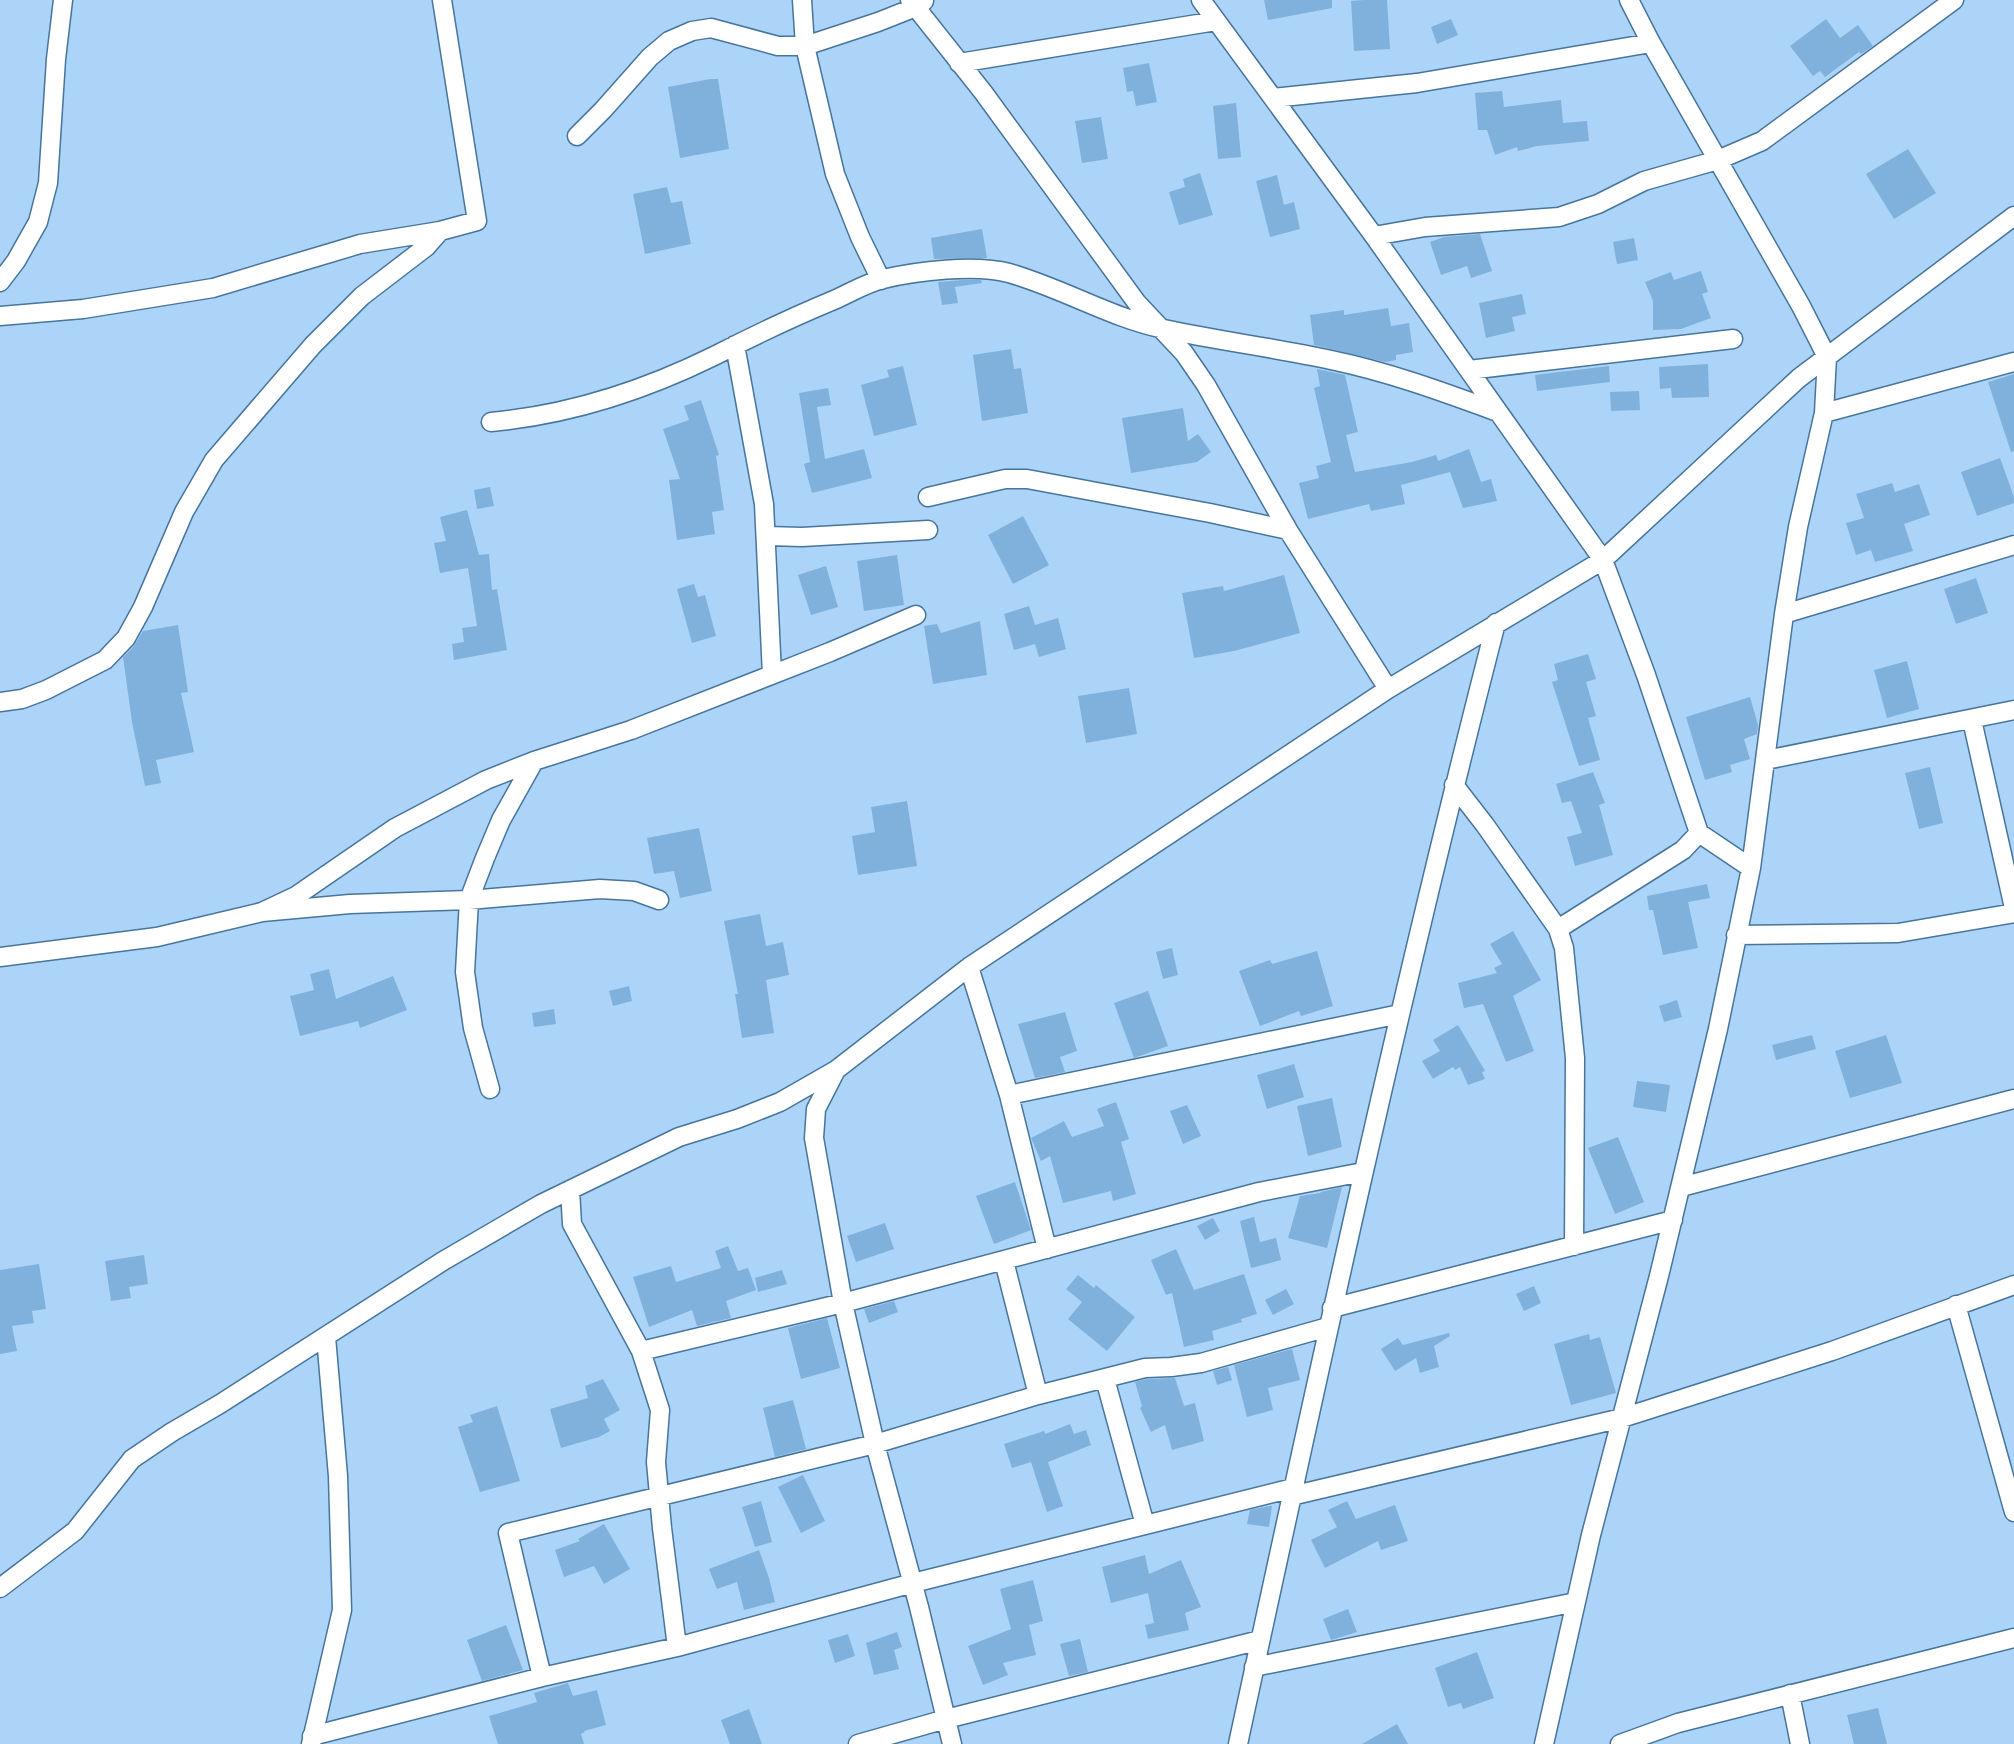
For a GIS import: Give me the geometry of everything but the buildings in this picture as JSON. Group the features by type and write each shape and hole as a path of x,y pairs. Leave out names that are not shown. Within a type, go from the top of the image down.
{"street":[{"path":"0,282 16,261 38,222 48,183 56,59 63,0"},
{"path":"0,316 83,309 213,288 360,244 440,231 477,221 442,0"},
{"path":"802,0 805,46 836,174 860,237 881,280"},
{"path":"1201,0 1374,236 1603,560 1646,675 1699,833 1751,868"},
{"path":"1544,1744 1576,1602 1681,1187 1718,1029 1751,868 1784,614 1798,528 1824,413 1827,357 1801,306 1651,43 1629,0"},
{"path":"1374,236 1425,227 1559,217 1598,204 1644,181 1718,160 1762,141 1954,0"},
{"path":"577,136 650,57 669,41 692,31 711,28 778,46 805,46 917,2 959,63 1137,303 1184,352 1206,385 1288,530 1388,688"},
{"path":"959,63 1216,21"},
{"path":"1273,98 1417,83 1651,43"},
{"path":"0,1588 75,1531 132,1459 172,1432 220,1404 443,1261 541,1204 679,1137 737,1119 780,1102 836,1070 969,966 1388,688 1603,560 1799,378 2014,216"},
{"path":"0,702 22,699 46,690 105,660 126,638 143,607 184,512 214,460 313,345 362,296 426,247 440,231"},
{"path":"491,422 526,419 567,410 650,383 786,320 881,280 930,271 967,269 1006,272 1161,329 1333,360 1405,379 1498,412"},
{"path":"1469,370 1732,339"},
{"path":"735,345 764,504 772,675"},
{"path":"1824,413 2014,362"},
{"path":"928,497 1005,479 1027,479 1288,530"},
{"path":"767,536 802,537 928,530"},
{"path":"1784,614 2014,545"},
{"path":"262,912 296,896 395,828 486,780 534,761 631,730 916,615"},
{"path":"1238,1744 1363,1172 1454,785 1496,624"},
{"path":"1766,760 2014,710"},
{"path":"1736,936 1898,933 2014,910 1972,720"},
{"path":"490,1089 473,1028 465,972 470,900 484,858 501,820 534,761"},
{"path":"1454,785 1558,929 1564,948 1575,1058 1574,1246"},
{"path":"1558,929 1683,850 1699,833"},
{"path":"0,957 157,937 262,912 350,904 470,900 600,889 634,891 659,900"},
{"path":"969,966 1009,1095 1047,1249"},
{"path":"1009,1095 1400,1014"},
{"path":"836,1070 816,1109 813,1138 843,1303 952,1744"},
{"path":"1681,1187 2014,1099"},
{"path":"641,1351 843,1303 1259,1192 1363,1172"},
{"path":"570,1190 572,1224 641,1351 660,1410 656,1462 658,1496 677,1647"},
{"path":"1332,1308 1673,1220"},
{"path":"1004,1261 1038,1395"},
{"path":"326,1337 338,1476 342,1610 311,1740 542,1677 677,1647 913,1583 1145,1524 1622,1418 1832,1351 2014,1284"},
{"path":"1956,1305 2007,1464 2014,1512"},
{"path":"542,1677 508,1533 876,1444 1038,1395 1145,1368 1201,1363 1328,1327"},
{"path":"1105,1379 1145,1524"},
{"path":"1254,1667 1576,1602"},
{"path":"1620,1744 1678,1723 2014,1638"},
{"path":"858,1744 946,1719 1260,1640"},
{"path":"1790,1694 1800,1744"}]}
